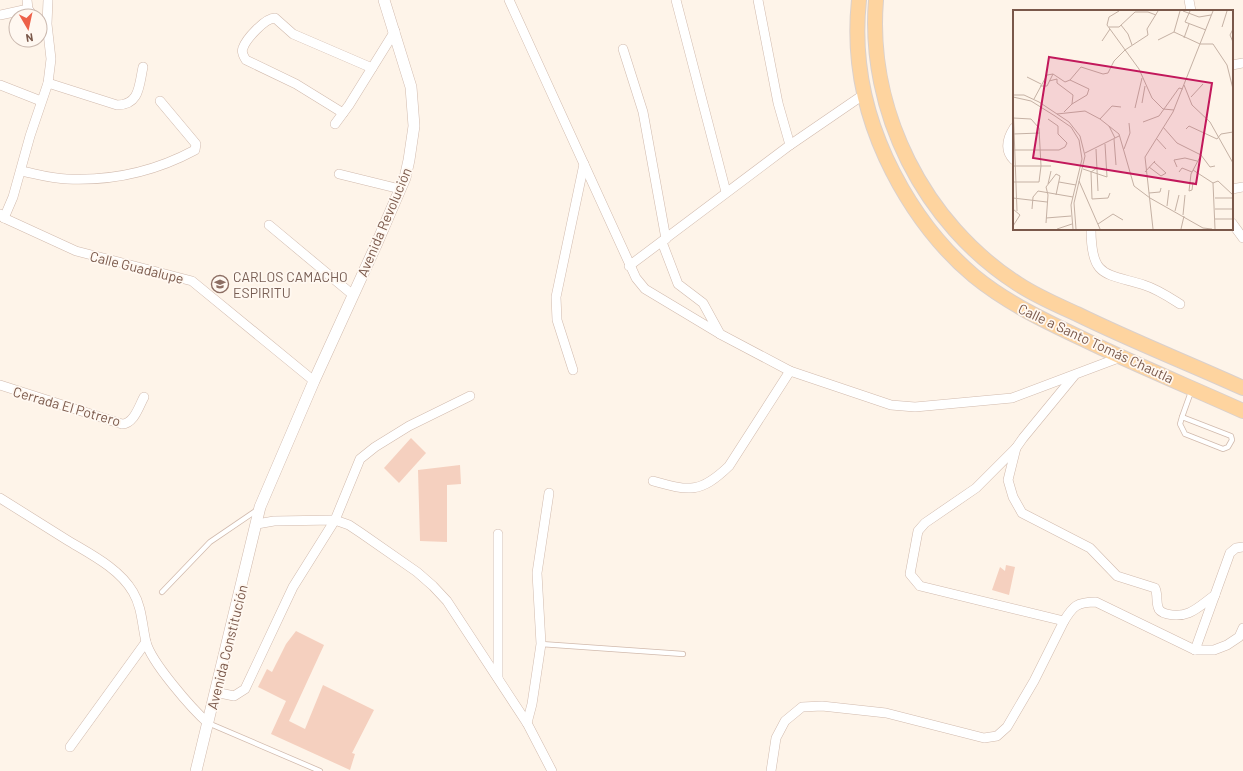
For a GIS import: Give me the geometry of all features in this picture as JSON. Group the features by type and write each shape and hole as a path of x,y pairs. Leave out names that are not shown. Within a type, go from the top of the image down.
{"main road":[{"name":"Calle a Santo Tomás Chautla","path":"859,0 858,58 863,95 876,134 898,184 923,222 957,260 995,292 1023,310 1121,357 1243,411"},
{"name":"Calle a Santo Tomás Chautla","path":"876,0 874,24 879,72 887,108 898,139 910,166 921,185 935,205 968,244 991,265 1035,294 1129,339 1243,388"}],"street":[{"name":"Avenida Revolución","path":"257,524 260,507 314,381 400,190 410,160 414,121 411,87 395,31 384,0"},
{"path":"509,0 629,266 645,288 720,334 790,371 891,405 916,407 1012,398 1121,357"},
{"path":"676,0 726,192"},
{"path":"758,0 778,103 790,144"},
{"path":"1189,0 1192,10"},
{"path":"343,113 296,84 246,60 243,48 258,28 268,19 275,18 293,34 372,68"},
{"path":"335,124 395,31"},
{"path":"2,216 13,197 41,101 48,83 51,59 48,44"},
{"path":"623,49 643,112 664,240 675,279 678,284 707,307 720,334"},
{"path":"1233,64 1243,63"},
{"path":"48,83 117,105 124,105 134,100 137,96 142,67"},
{"path":"0,85 41,101"},
{"path":"629,266 790,144 863,95"},
{"path":"21,171 66,179 113,177 149,170 176,160 195,150 196,144 160,101"},
{"path":"1013,130 1008,137 1007,144 1009,154 1013,159"},
{"path":"573,370 557,320 556,297 584,164"},
{"path":"339,174 400,190"},
{"path":"1233,189 1243,187"},
{"name":"Calle Guadalupe","path":"2,216 76,251 192,281 314,381"},
{"path":"1233,223 1243,238"},
{"path":"269,225 353,295"},
{"path":"1091,230 1093,256 1101,269 1107,274 1119,279 1145,285 1166,295 1180,304"},
{"path":"653,481 684,490 697,488 718,477 729,466 790,371"},
{"path":"1064,621 920,586 910,574 918,531 925,523 976,488 1016,448 1075,375"},
{"name":"Cerrada El Potrero","path":"0,385 122,424 128,423 131,420 144,397"},
{"path":"215,692 234,696 245,689 293,586 335,520 360,459 367,452 408,426 470,396"},
{"path":"1016,448 1008,480 1013,497 1022,513 1090,548 1117,576 1155,588 1158,607 1162,612 1184,616 1215,595"},
{"path":"528,723 540,644 537,573 549,493"},
{"path":"0,498 102,562 117,574 134,593 143,620 146,642 151,655 193,709 208,723"},
{"path":"257,524 274,521 335,520 355,529 433,586 447,601 528,723 552,771"},
{"name":"Avenida Constitución","path":"196,771 257,524"},
{"path":"498,534 498,678"},
{"path":"1195,650 1230,553 1236,548 1243,547"},
{"path":"771,771 776,738 785,721 802,707 822,706 886,713 984,738 997,736 1007,727 1034,681 1064,621 1073,607 1086,602 1096,602 1195,650 1214,650 1227,645 1241,638 1243,628"},
{"path":"70,747 146,642"}],"lane":[{"path":"1182,418 1231,436 1232,440 1228,448 1223,449 1185,434 1180,424 1182,418 1192,388"},
{"path":"162,592 210,542 260,507"},
{"path":"540,644 683,654"},
{"path":"208,723 320,771"}],"building":[{"path":"411,438 426,453 399,483 384,468"},
{"path":"460,465 461,484 447,485 447,542 420,541 418,470"},
{"path":"1006,565 1015,567 1009,595 992,590 1000,567 1005,571"},
{"path":"296,631 324,645 289,721 305,729 323,685 374,710 352,753 355,754 350,770 271,734 286,701 258,687 267,669 272,672 286,644"}],"place":[{"name":"CARLOS CAMACHO ESPIRITU","path":"220,284"}]}
